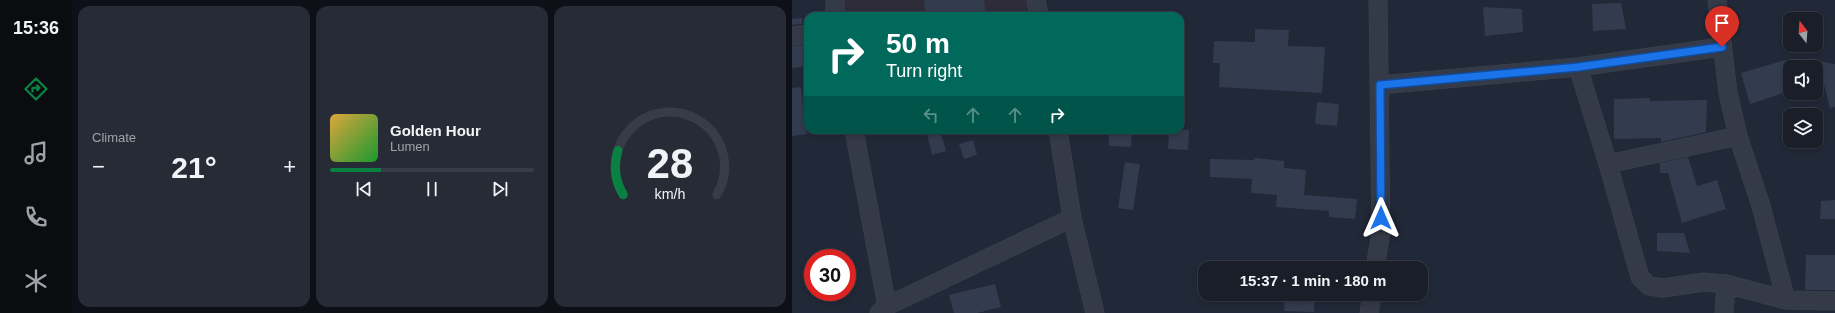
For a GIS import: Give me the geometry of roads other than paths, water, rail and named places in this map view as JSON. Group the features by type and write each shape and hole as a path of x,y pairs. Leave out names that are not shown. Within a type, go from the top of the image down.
{"street":[{"path":"835,0 835,12"},
{"path":"1036,0 1038,12"},
{"path":"1377,261 1381,232 1378,0"},
{"path":"1717,0 1728,93 1738,136 1761,206 1786,300"},
{"path":"792,36 804,34"},
{"path":"1380,85 1578,67 1722,47"},
{"path":"1578,67 1608,164 1640,277 1649,286 1663,288 1704,282 1726,284 1786,300 1835,301"},
{"path":"855,134 883,310 1072,218"},
{"path":"1059,134 1072,218 1095,313"},
{"path":"1608,164 1738,136"},
{"path":"1724,313 1726,284"},
{"path":"1369,313 1371,301"}]}
